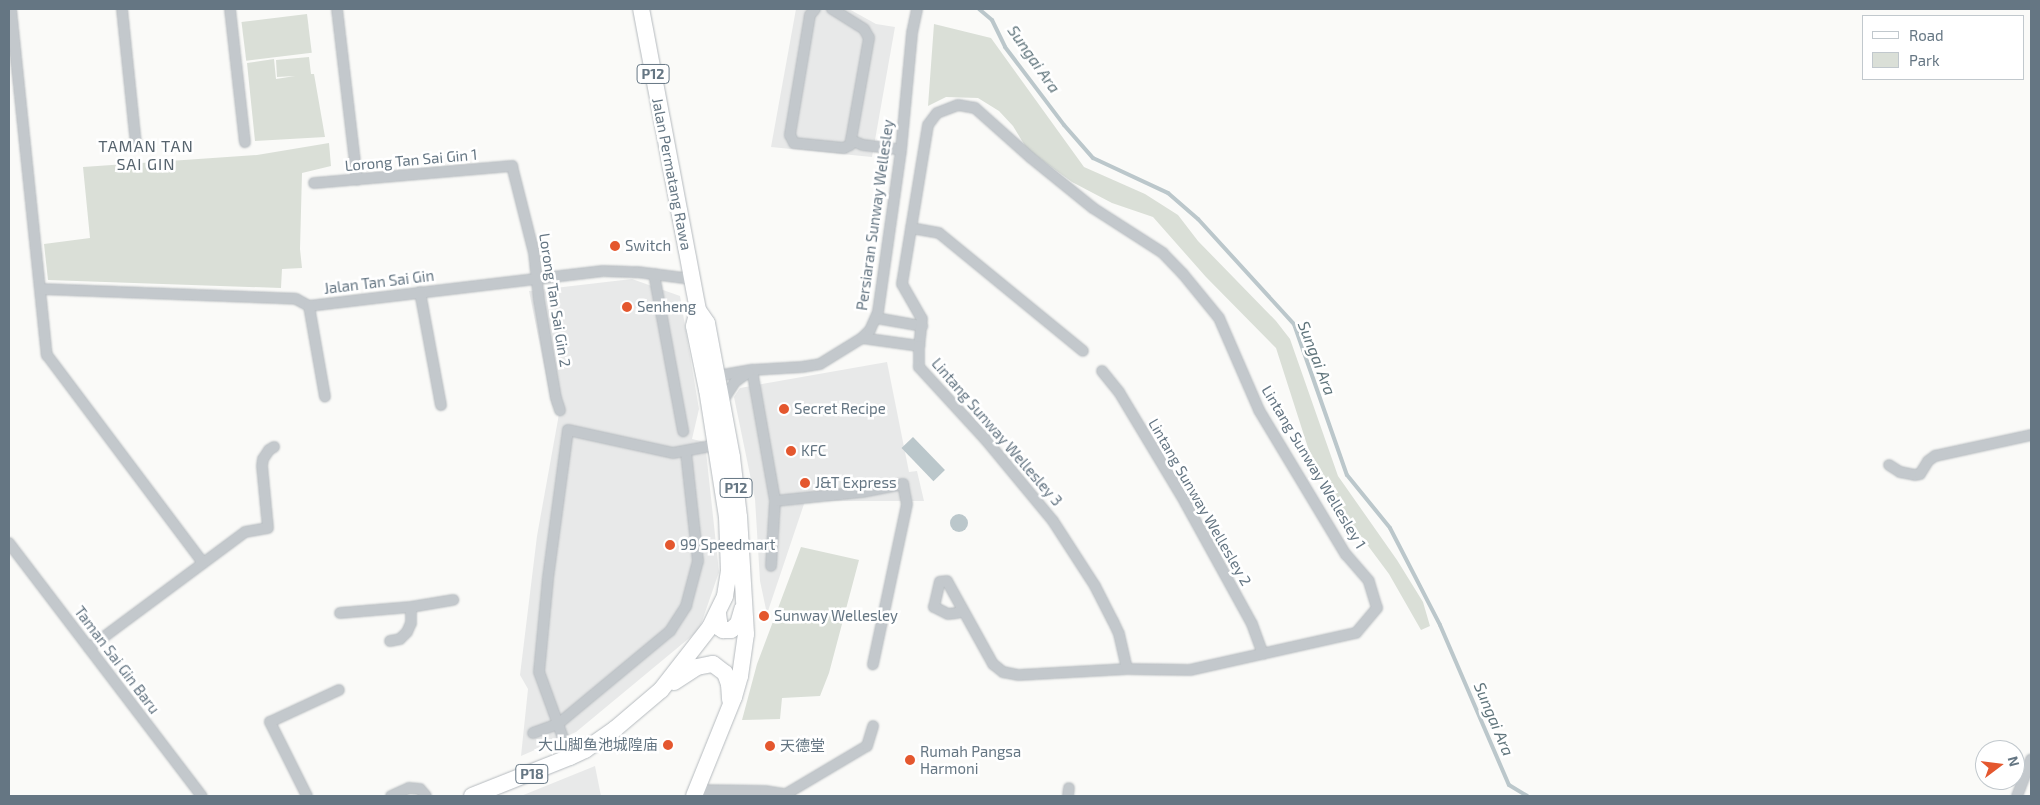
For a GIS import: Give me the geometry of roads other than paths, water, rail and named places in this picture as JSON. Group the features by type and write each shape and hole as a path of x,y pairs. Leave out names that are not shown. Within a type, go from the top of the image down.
{"main road":[{"name":"Jalan Permatang Rawa","path":"641,9 698,310 707,323 737,495 745,644 740,676 730,707"},
{"name":"Jalan Permatang Rawa","path":"698,310 694,326 707,390 724,495 729,557 728,584 718,614"},
{"path":"718,614 720,628 731,630 738,624 743,607"},
{"name":"P12","path":"661,690 691,654 718,614"},
{"path":"661,690 697,667 713,664 722,669 728,679 730,707"},
{"name":"P18","path":"472,796 493,793 597,743 661,690"},
{"name":"P12","path":"695,793 730,707"}],"street":[{"path":"11,9 47,356 203,563"},
{"path":"122,9 136,145"},
{"path":"230,9 245,142"},
{"path":"337,9 358,180"},
{"path":"815,9 810,15 789,130 790,135 794,143 844,148 850,145 852,140 869,38 864,29 832,9"},
{"name":"Persiaran Sunway Wellesley","path":"717,376 752,370 820,364 862,338 870,330 876,318 901,150 912,33 917,9"},
{"name":"Lintang Sunway Wellesley 1","path":"922,326 920,313 902,284 928,125 937,113 958,105 975,108 1030,157 1093,208 1163,253 1219,318 1259,410 1346,555 1370,581 1376,608 1356,633 1263,654"},
{"path":"852,140 862,145 901,150"},
{"name":"Lorong Tan Sai Gin 1","path":"314,183 512,166"},
{"name":"Lorong Tan Sai Gin 2","path":"512,166 534,253 539,300 556,398 560,410"},
{"path":"912,228 939,233 1084,351"},
{"name":"Jalan Tan Sai Gin","path":"41,289 296,299 308,306 611,271 692,279"},
{"path":"654,274 683,431"},
{"path":"420,292 441,405"},
{"path":"308,306 324,397"},
{"path":"862,338 918,346 922,326 876,318"},
{"name":"Lintang Sunway Wellesley 3","path":"918,346 918,361 922,372 1021,480 1074,552 1113,620 1119,634 1127,668"},
{"path":"722,402 735,382 752,370 775,501 771,566"},
{"name":"Lintang Sunway Wellesley 2","path":"1102,371 1119,392 1189,510 1252,624 1263,654"},
{"path":"707,390 717,376"},
{"path":"570,757 539,672 548,578 568,430 673,453 716,445"},
{"path":"1889,465 1900,472 1920,474 1928,461 1935,456 2031,435"},
{"path":"89,648 245,532 268,528 262,466 263,459 269,450 274,447"},
{"path":"533,733 558,724 670,631 686,606 698,561 686,452"},
{"path":"775,501 862,492 903,484 907,504 872,664"},
{"name":"Taman Sai Gin Baru","path":"9,543 202,796"},
{"path":"340,613 411,608 453,600"},
{"path":"390,641 400,638 407,632 411,624 411,608"},
{"path":"962,609 993,664 1002,672 1018,675 1127,668 1190,670 1263,654"},
{"path":"307,796 270,722 339,690"},
{"path":"695,793 765,791 789,795 867,746 873,726"},
{"path":"2017,796 2031,760"},
{"path":"392,796 409,788 420,789 426,796"}],"waterway":[{"name":"Sungai Ara","path":"979,9 992,20 1005,47 1064,125 1093,158 1168,193 1198,219 1294,324 1347,475 1390,528 1440,625 1509,785 1527,796"}],"place":[{"name":"Switch","path":"615,246"},
{"name":"Senheng","path":"627,307"},
{"name":"Secret Recipe","path":"784,409"},
{"name":"KFC","path":"791,451"},
{"name":"J&T Express","path":"805,483"},
{"name":"99 Speedmart","path":"670,545"},
{"name":"Sunway Wellesley","path":"764,616"},
{"name":"大山脚鱼池城隍庙","path":"668,745"},
{"name":"天德堂","path":"770,746"},
{"name":"Rumah Pangsa Harmoni","path":"910,760"}],"district":[{"name":"TAMAN TAN SAI GIN","path":"146,155"}]}
